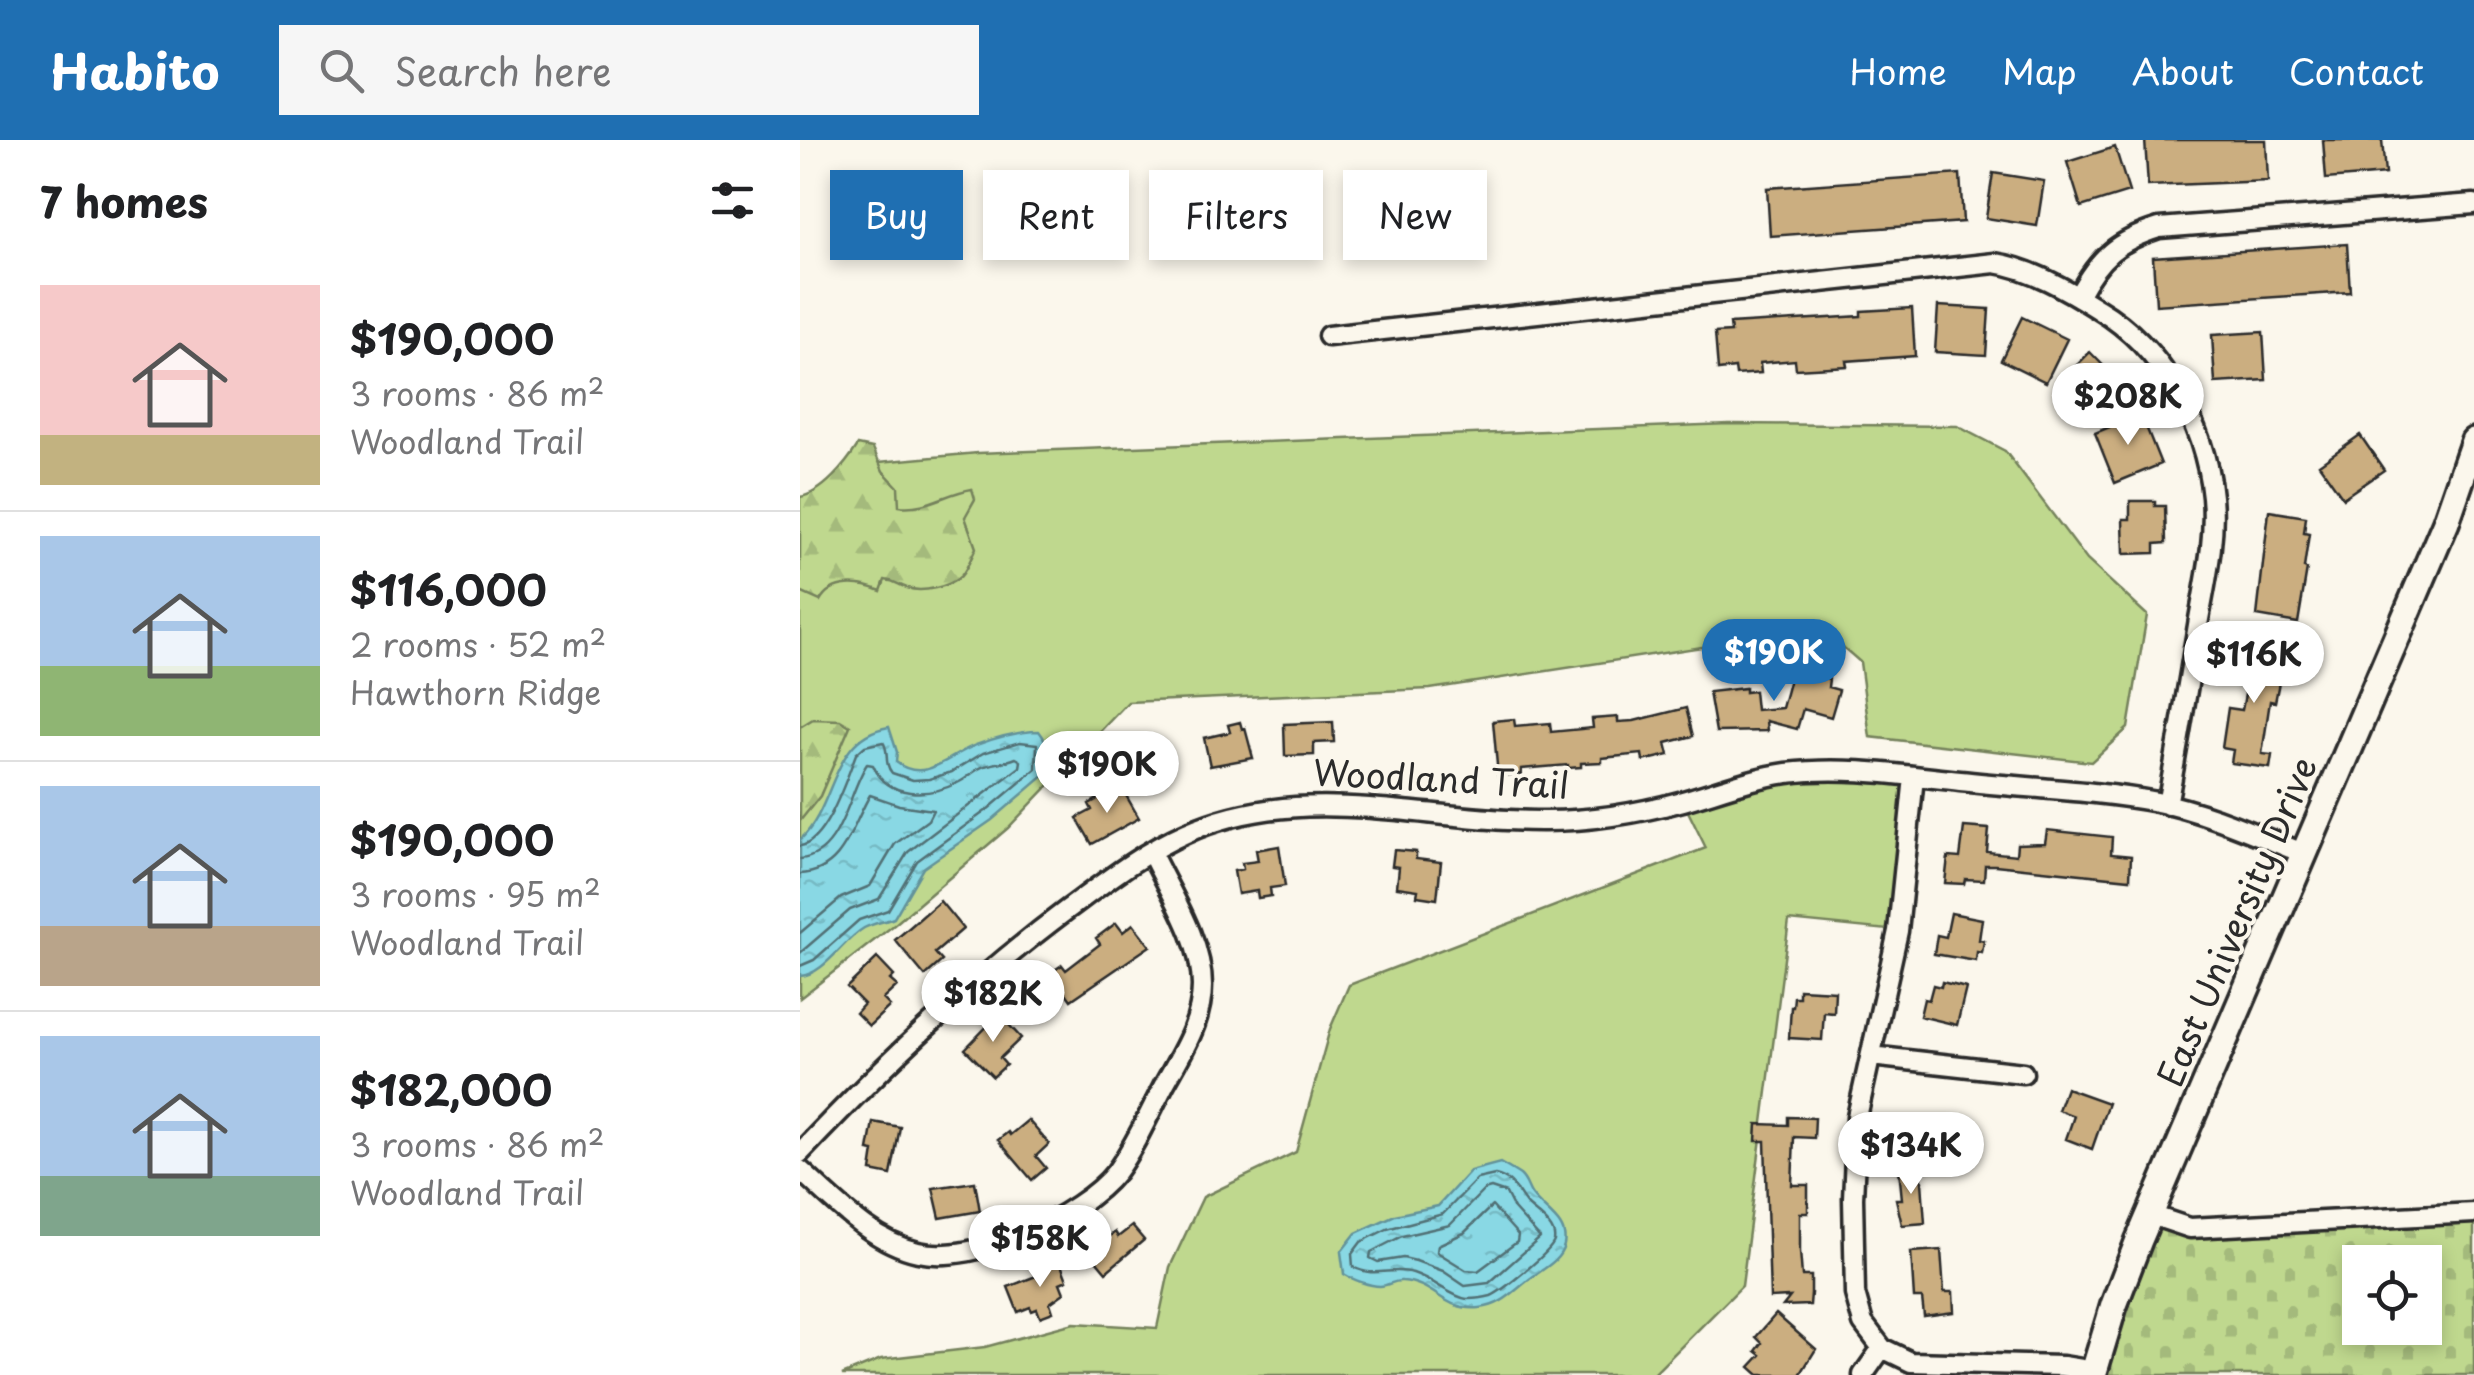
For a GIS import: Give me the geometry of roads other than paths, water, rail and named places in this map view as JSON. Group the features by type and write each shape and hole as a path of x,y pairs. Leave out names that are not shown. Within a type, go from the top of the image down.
{"main road":[{"name":"East University Drive","path":"2094,1373 2114,1304 2446,522 2474,443"}],"street":[{"path":"2078,296 2117,244 2159,228 2474,204"},
{"path":"1328,336 1994,264 2008,265 2078,296 2115,318 2161,366 2192,421 2210,482 2212,545 2167,805"},
{"name":"Woodland Trail","path":"800,1153 976,980 1117,873 1186,832 1226,818 1306,804 1338,804 1498,820 1574,820 1629,813 1785,774 1837,770 2167,805 2220,820 2305,854"},
{"path":"1914,776 1898,931 1857,1117 1855,1294 1863,1323 1882,1348 1911,1362 2063,1366 2094,1373"},
{"path":"800,1170 878,1235 897,1246 942,1256 978,1250 1053,1220 1093,1195 1124,1160 1190,1038 1201,999 1201,971 1194,944 1150,852"},
{"path":"1870,1056 2023,1073"},
{"path":"2151,1214 2190,1228 2474,1213"},
{"path":"1863,1375 1882,1348"}],"water":[{"path":"889,727 896,762 907,768 927,769 983,742 1039,731 1047,746 1048,769 992,820 923,868 894,918 864,928 817,969 800,976 800,840 822,809 844,758 855,744 870,733"},
{"path":"1500,1163 1522,1177 1532,1195 1559,1223 1565,1237 1562,1251 1553,1262 1505,1299 1487,1307 1468,1308 1413,1283 1399,1281 1376,1286 1344,1274 1341,1252 1356,1233 1395,1215 1438,1206 1470,1171"}]}
